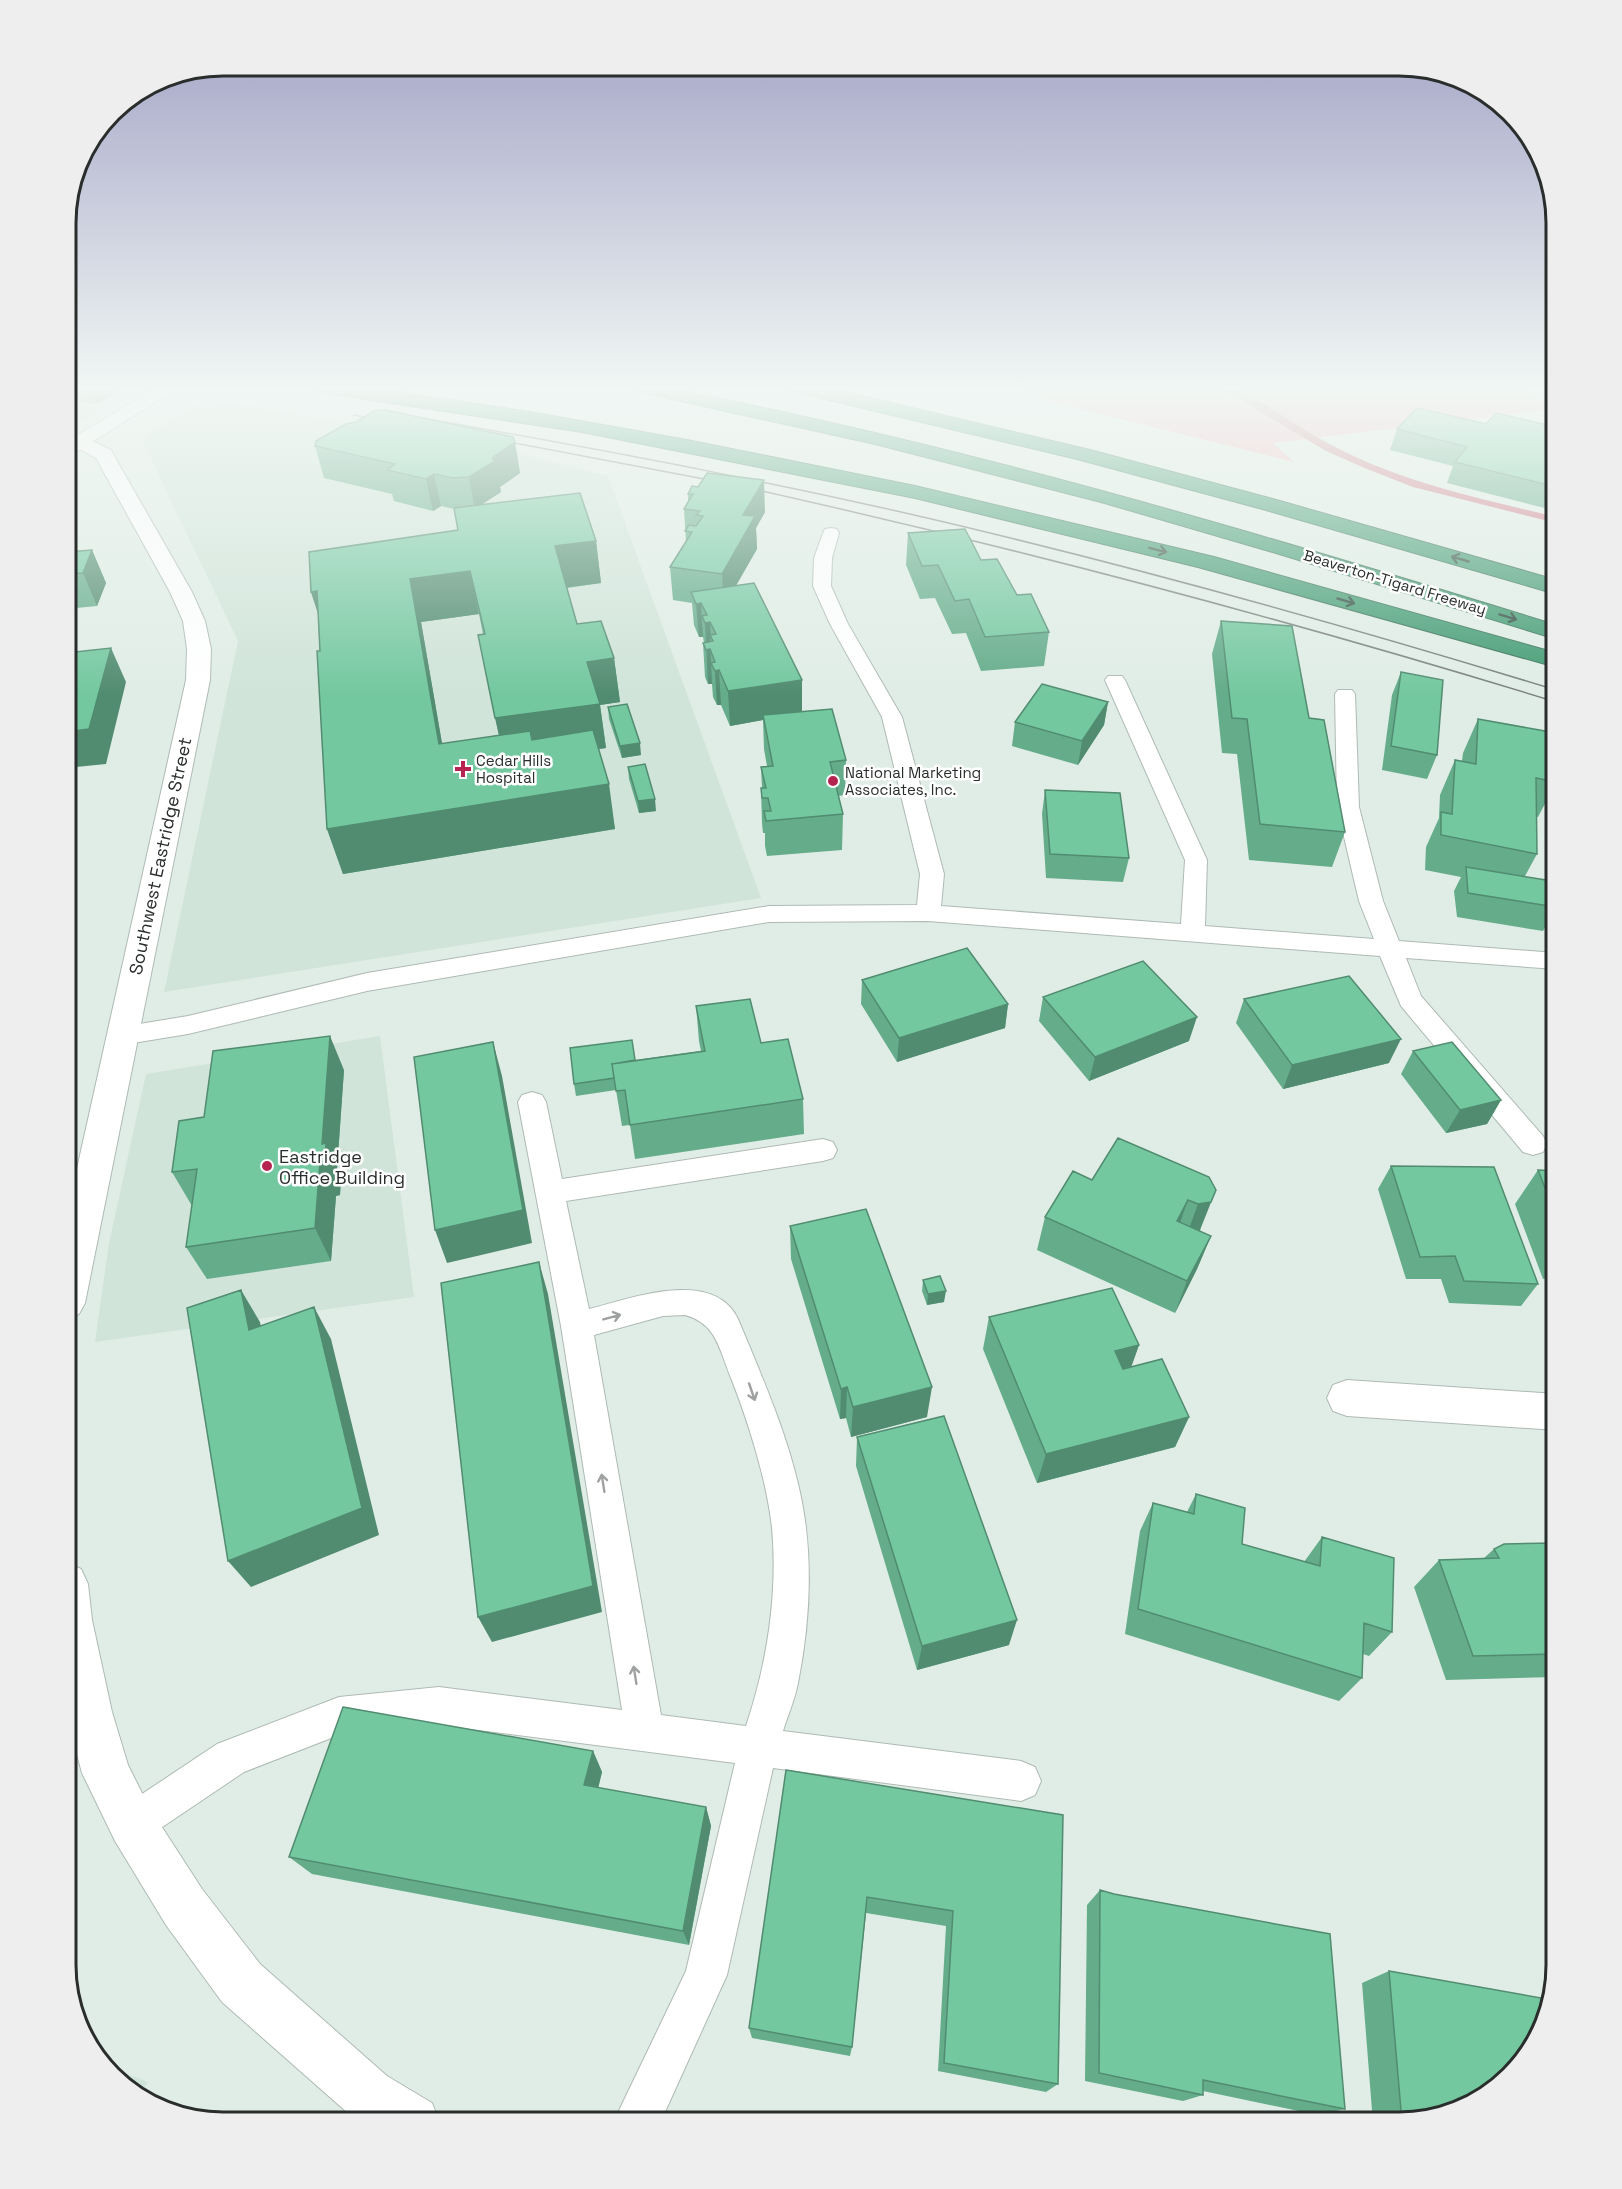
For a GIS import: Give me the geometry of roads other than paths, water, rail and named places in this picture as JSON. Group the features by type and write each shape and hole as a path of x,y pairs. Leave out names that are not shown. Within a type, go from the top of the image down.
{"highway":[{"path":"902,489 1015,514 1206,562 1546,657"},
{"name":"Beaverton-Tigard Freeway","path":"1075,489 1267,543 1546,629"},
{"path":"1210,489 1546,585"}],"street":[{"name":"Southwest Eastridge Street","path":"76,1253 198,680 199,649 194,621 181,592 124,489"},
{"path":"1347,1398 1546,1412"},
{"path":"76,1650 89,1712 106,1773 132,1824 184,1907 241,1983 368,2095 395,2112"}],"lane":[{"path":"831,533 823,558 822,586 839,624 892,717 932,874 928,913"},
{"path":"1115,680 1196,860 1194,933"},
{"path":"1345,694 1348,807 1371,901 1410,1000 1533,1144"},
{"path":"122,1036 188,1025 367,982 769,914 928,913 1546,960"},
{"path":"532,1102 577,1326 645,1733"},
{"path":"550,1192 823,1150"},
{"path":"577,1326 663,1303 685,1302 707,1308 722,1319 750,1386 777,1468 789,1528 790,1600 779,1684 758,1748 706,1976 641,2112"},
{"path":"132,1824 231,1758 339,1716 440,1706 1021,1781"}],"waterway":[{"path":"1433,489 1546,518"}],"tram line":[{"path":"754,489 1155,587 1546,699"},
{"path":"793,489 994,534 1135,570 1276,608 1546,687"}],"place":[{"name":"Cedar Hills Hospital","path":"463,769"},
{"name":"National Marketing Associates, Inc.","path":"833,781"},
{"name":"Eastridge Office Building","path":"267,1166"}]}
